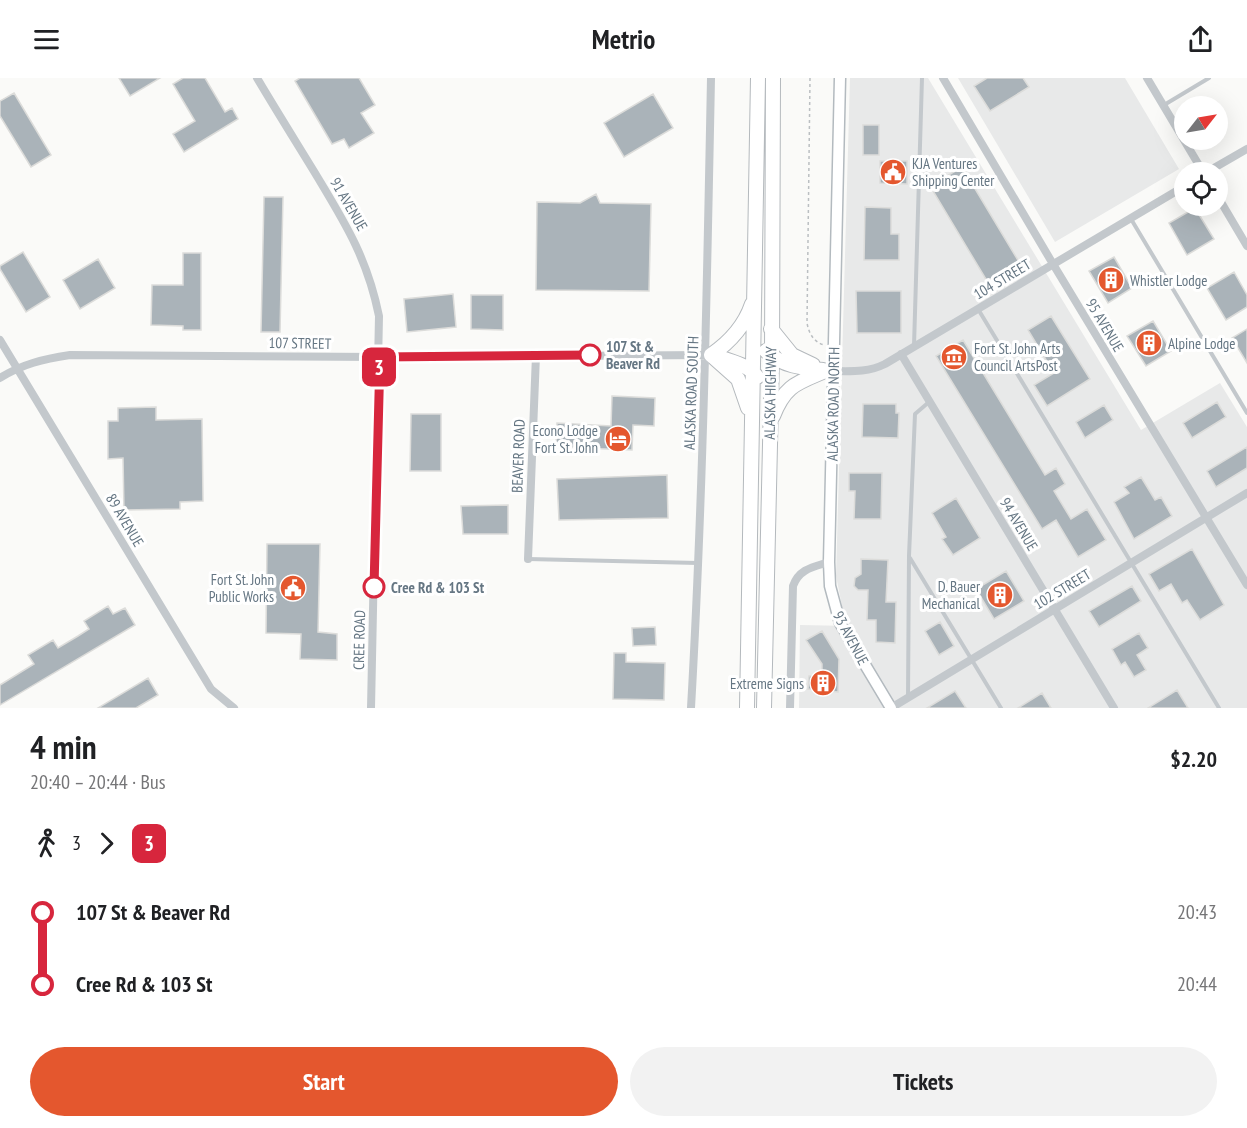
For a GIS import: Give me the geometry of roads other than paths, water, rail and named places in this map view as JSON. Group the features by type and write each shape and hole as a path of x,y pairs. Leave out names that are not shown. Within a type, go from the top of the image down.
{"highway":[{"name":"ALASKA HIGHWAY","path":"747,708 758,78"},
{"name":"ALASKA HIGHWAY","path":"764,708 772,357 772,78"},
{"path":"709,354 721,348 739,329 748,317 755,295"},
{"path":"771,329 792,355 830,371"},
{"path":"754,342 772,357 796,367 830,371"},
{"path":"709,354 738,364 754,373 770,395"},
{"path":"709,354 738,379 753,424"},
{"path":"770,424 778,402 786,391 797,383 830,371"}],"street":[{"name":"91 AVENUE","path":"257,78 352,234 374,289 379,316 380,357"},
{"name":"ALASKA ROAD SOUTH","path":"691,708 709,354 711,78"},
{"name":"ALASKA ROAD NORTH","path":"829,561 830,371 834,348 840,78"},
{"name":"95 AVENUE","path":"943,78 1247,585"},
{"path":"1147,78 1199,162"},
{"path":"1223,162 1247,149"},
{"name":"104 STREET","path":"830,371 871,370 914,347 1174,192"},
{"path":"1228,214 1247,246"},
{"name":"89 AVENUE","path":"0,340 211,689 234,708"},
{"name":"107 STREET","path":"0,378 17,368 39,360 80,354 380,357 709,354"},
{"name":"94 AVENUE","path":"901,354 1114,708"},
{"name":"BEAVER ROAD","path":"528,559 536,355"},
{"name":"CREE ROAD","path":"371,708 380,357"},
{"name":"102 STREET","path":"891,708 1247,494"},
{"path":"790,708 793,586 796,577 802,571 829,561"},
{"name":"93 AVENUE","path":"829,561 830,586 840,623 891,708"}],"lane":[{"path":"914,347 922,78"},
{"path":"1163,105 1209,78"},
{"path":"1130,218 1247,413"},
{"path":"978,309 1219,708"},
{"path":"908,697 909,556 915,414 929,402"},
{"path":"909,556 1001,708"},
{"path":"528,559 699,563"}],"place":[{"name":"KJA Ventures Shipping Center","path":"893,172"},
{"name":"Whistler Lodge","path":"1111,280"},
{"name":"Alpine Lodge","path":"1149,343"},
{"name":"107 St & Beaver Rd","path":"590,355"},
{"name":"Fort St. John Arts Council ArtsPost","path":"954,357"},
{"name":"Econo Lodge Fort St. John","path":"618,439"},
{"name":"Cree Rd & 103 St","path":"374,587"},
{"name":"Fort St. John Public Works","path":"293,588"},
{"name":"D. Bauer Mechanical","path":"1000,595"},
{"name":"Extreme Signs","path":"823,683"}]}
